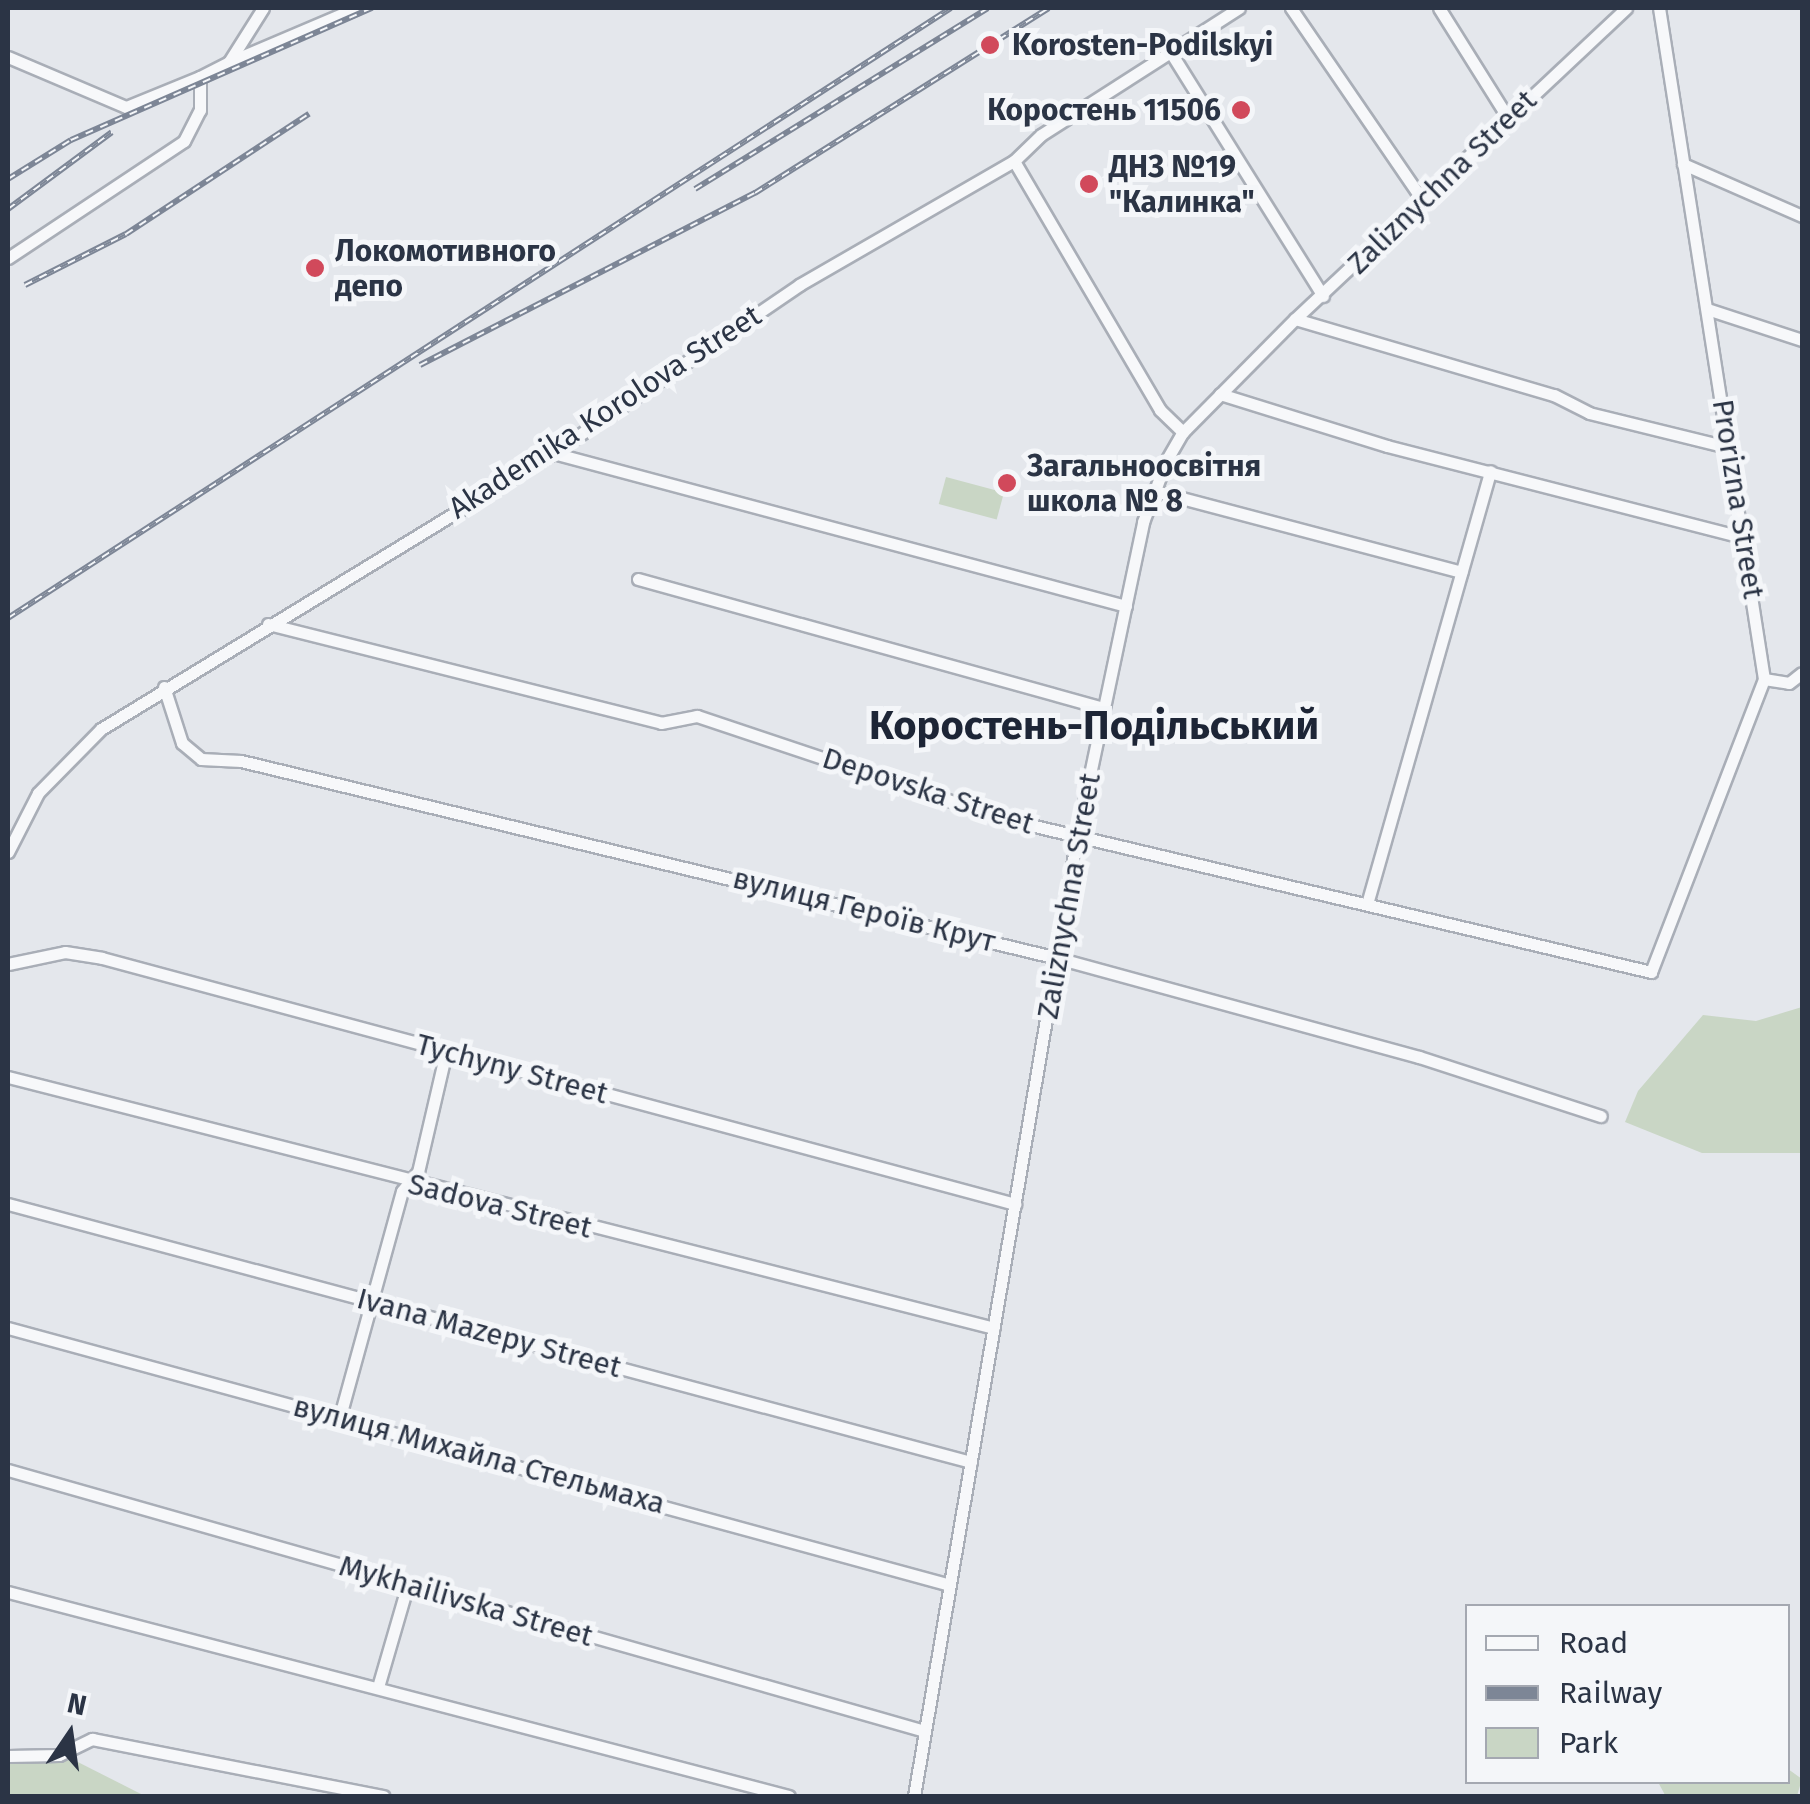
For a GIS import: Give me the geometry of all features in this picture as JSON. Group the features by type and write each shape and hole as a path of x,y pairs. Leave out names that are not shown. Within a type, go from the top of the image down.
{"street":[{"path":"229,62 263,8"},
{"path":"8,57 116,104 138,106 356,8"},
{"name":"Akademika Korolova Street","path":"8,852 62,763 164,687 552,453 799,284 1014,161 1040,134 1173,56 1239,8"},
{"path":"1291,8 1423,200"},
{"path":"1438,8 1508,118"},
{"name":"Zaliznychna Street","path":"914,1796 1078,836 1103,708 1155,491 1183,432 1220,394 1626,8"},
{"name":"Prorizna Street","path":"1650,972 1764,679 1732,448 1659,8"},
{"path":"1173,56 1323,296"},
{"path":"8,258 184,141 196,123 200,77"},
{"path":"1014,161 1160,410 1183,432"},
{"path":"1683,164 1802,216"},
{"path":"1707,309 1802,340"},
{"path":"1295,320 1554,395 1589,413 1732,448"},
{"path":"1220,394 1746,538"},
{"path":"552,453 1126,606"},
{"path":"1367,904 1490,471"},
{"path":"1155,491 1461,572"},
{"path":"638,579 1103,708"},
{"name":"Depovska Street","path":"268,624 661,723 696,716 1078,836 1650,972"},
{"path":"1764,679 1790,683 1802,674"},
{"name":"вулиця Героїв Крут","path":"164,687 182,743 201,758 260,766 1058,958 1418,1056 1601,1116"},
{"name":"Tychyny Street","path":"8,964 65,952 102,958 1014,1204"},
{"path":"340,1416 407,1182 418,1172 446,1052"},
{"name":"Sadova Street","path":"8,1077 407,1182 994,1328"},
{"name":"Ivana Mazepy Street","path":"8,1204 972,1462"},
{"name":"вулиця Михайла Стельмаха","path":"8,1328 950,1585"},
{"name":"Mykhailivska Street","path":"8,1470 926,1730"},
{"path":"378,1688 408,1584"},
{"path":"8,1592 789,1796"},
{"path":"8,1756 59,1755 92,1739 383,1796"}],"green space":[{"path":"946,477 1004,493 997,520 939,504"},
{"path":"1802,1007 1802,1153 1702,1153 1625,1122 1638,1091 1703,1015 1756,1021"},
{"path":"8,1752 64,1755 145,1796 8,1796"},
{"path":"1790,1770 1802,1779 1797,1796 1665,1795 1659,1784 1790,1784"}],"railway":[{"path":"8,179 71,140 372,8"},
{"path":"8,618 951,8"},
{"path":"695,189 988,8"},
{"path":"420,365 755,193 1049,8"},
{"path":"25,285 126,234 309,114"},
{"path":"8,209 112,132"}],"place":[{"name":"Korosten-Podilskyi","path":"990,45"},
{"name":"Коростень 11506","path":"1241,110"},
{"name":"ДНЗ №19 \"Калинка\"","path":"1089,184"},
{"name":"Локомотивного депо","path":"315,268"},
{"name":"Загальноосвітня школа № 8","path":"1007,483"}],"district":[{"name":"Коростень-Подільський","path":"1094,726"}]}
